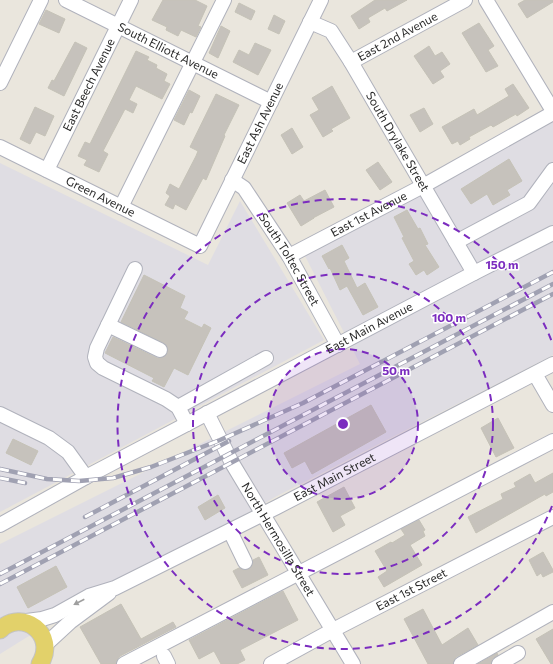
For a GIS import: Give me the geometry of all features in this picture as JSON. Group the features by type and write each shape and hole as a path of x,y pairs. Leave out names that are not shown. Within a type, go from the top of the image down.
{"main road":[{"path":"0,630 9,624 16,622 23,622 36,628 41,634 46,656"}],"street":[{"path":"0,83 41,0"},
{"name":"South Elliott Avenue","path":"66,0 271,102"},
{"name":"East Beech Avenue","path":"47,170 131,0"},
{"path":"121,206 224,0"},
{"name":"East Ash Avenue","path":"200,246 321,0"},
{"name":"East 2nd Avenue","path":"351,62 464,0"},
{"path":"486,0 553,112"},
{"name":"South Drylake Street","path":"310,22 331,31 351,62 474,273"},
{"name":"East 1st Avenue","path":"289,256 423,186 553,112"},
{"name":"Green Avenue","path":"0,147 200,246"},
{"path":"456,242 529,203 553,170"},
{"name":"South Toltec Street","path":"232,180 244,188 289,256 338,345"},
{"name":"East Main Avenue","path":"0,525 86,477 207,413 553,233"},
{"path":"135,269 97,348 95,357 97,363 103,368 166,399 178,407 187,424"},
{"path":"108,325 160,350"},
{"path":"178,407 266,358"},
{"name":"East Main Street","path":"16,622 42,619 55,615 89,596 115,588 230,531 553,364"},
{"path":"535,374 553,406"},
{"name":"North Hermosilla Street","path":"207,413 232,463 353,664"},
{"path":"0,414 49,438 68,452 86,477"},
{"path":"124,664 553,441"},
{"name":"East 1st Street","path":"271,664 290,660 333,630 553,517"},
{"path":"230,531 245,562"},
{"name":"East Main Street","path":"46,656 70,622 115,588"},
{"path":"461,664 553,612"},
{"path":"499,664 518,653"}],"shaded area":[{"path":"553,118 553,355 277,496 225,526 114,583 0,654 0,544 360,364 302,250"},
{"path":"0,163 208,265 240,201 324,340 0,512"}],"building":[{"path":"163,0 195,0 207,6 198,26 201,27 196,37 181,30 178,36 166,30 167,27 152,20"},
{"path":"375,0 407,0 387,11 385,8 368,18 370,22 359,29 351,16"},
{"path":"525,0 553,0 553,2 527,18 518,4"},
{"path":"239,3 255,11 251,20 235,12"},
{"path":"46,10 65,19 59,33 39,24"},
{"path":"274,15 285,21 279,34 268,29"},
{"path":"479,23 494,46 488,50 498,66 486,72 462,33"},
{"path":"221,26 230,31 218,58 209,53"},
{"path":"75,42 87,48 64,96 48,88 52,80 54,81"},
{"path":"255,43 271,50 258,75 233,62 239,50 249,55"},
{"path":"429,46 435,56 442,52 450,64 440,71 444,77 433,84 414,56"},
{"path":"136,51 149,57 147,60 157,65 156,68 167,74 164,81 170,84 162,99 136,86 129,100 137,104 133,113 125,109 103,151 108,154 99,172 84,165 87,160 78,156 85,142 90,144"},
{"path":"513,84 529,108 517,116 516,114 493,127 491,125 469,137 470,139 460,145 458,141 452,144 442,127 474,109 477,115 509,96 505,89"},
{"path":"332,86 350,118 331,129 333,131 323,137 310,115 319,110 312,98"},
{"path":"189,90 200,96 192,113 190,112 184,125 174,120"},
{"path":"216,94 239,105 224,135 225,136 206,180 203,178 186,210 175,204 173,209 165,205 170,196 166,193 170,184 179,189 196,156 198,151 190,147"},
{"path":"35,107 54,116 45,136 36,132 30,144 20,139"},
{"path":"424,108 433,124 420,132 410,115"},
{"path":"292,128 303,147 292,154 281,135"},
{"path":"509,159 522,181 507,190 510,195 493,205 487,194 471,204 461,189"},
{"path":"378,162 392,182 380,190 366,170"},
{"path":"325,190 334,207 301,226 287,203 300,195 304,201"},
{"path":"407,210 418,229 420,228 428,244 425,245 439,267 427,275 424,270 416,275 409,264 414,261 402,238 404,237 394,217"},
{"path":"342,245 349,258 344,261 357,288 365,283 378,307 363,315 347,286 340,290 330,268 329,269 322,256"},
{"path":"144,275 185,296 180,308 188,312 184,319 202,328 204,324 211,328 188,375 174,368 164,387 152,381 154,378 105,353 113,337 157,358 161,358 167,354 168,349 164,343 121,322"},
{"path":"371,405 386,432 312,474 305,461 292,468 284,453"},
{"path":"498,418 514,448 496,457 481,428"},
{"path":"13,439 38,451 31,465 6,453"},
{"path":"553,473 553,492 546,496 545,494 476,533 468,517 503,499 501,494 516,487 514,483 530,474 535,483"},
{"path":"344,487 355,508 340,516 345,525 333,532 317,502"},
{"path":"218,495 225,508 205,520 198,507"},
{"path":"419,520 425,530 423,531 425,536 410,545 422,565 384,587 378,577 387,571 375,551 405,535 401,529"},
{"path":"543,552 553,572 543,577 541,573 537,576 529,560"},
{"path":"259,557 268,575 242,588 233,571 239,568 244,570 249,569 252,566 253,560"},
{"path":"56,566 67,587 28,608 17,587"},
{"path":"283,591 298,620 240,650 245,660 237,664 221,664 214,651 199,659 189,640"},
{"path":"121,604 141,639 173,622 176,627 120,656 116,664 101,664 80,627"},
{"path":"423,609 442,645 468,628 478,645 456,657 453,664 428,664 404,619"},
{"path":"553,629 553,664 551,664 536,639"},
{"path":"497,653 498,655 492,659 491,664 478,664"}],"railway":[{"path":"0,469 47,479 79,481 113,478 151,467 220,440 303,403 553,272"},
{"path":"0,574 553,284"},
{"path":"0,584 553,294"},
{"path":"85,517 229,441"},
{"path":"0,478 25,483"}]}
